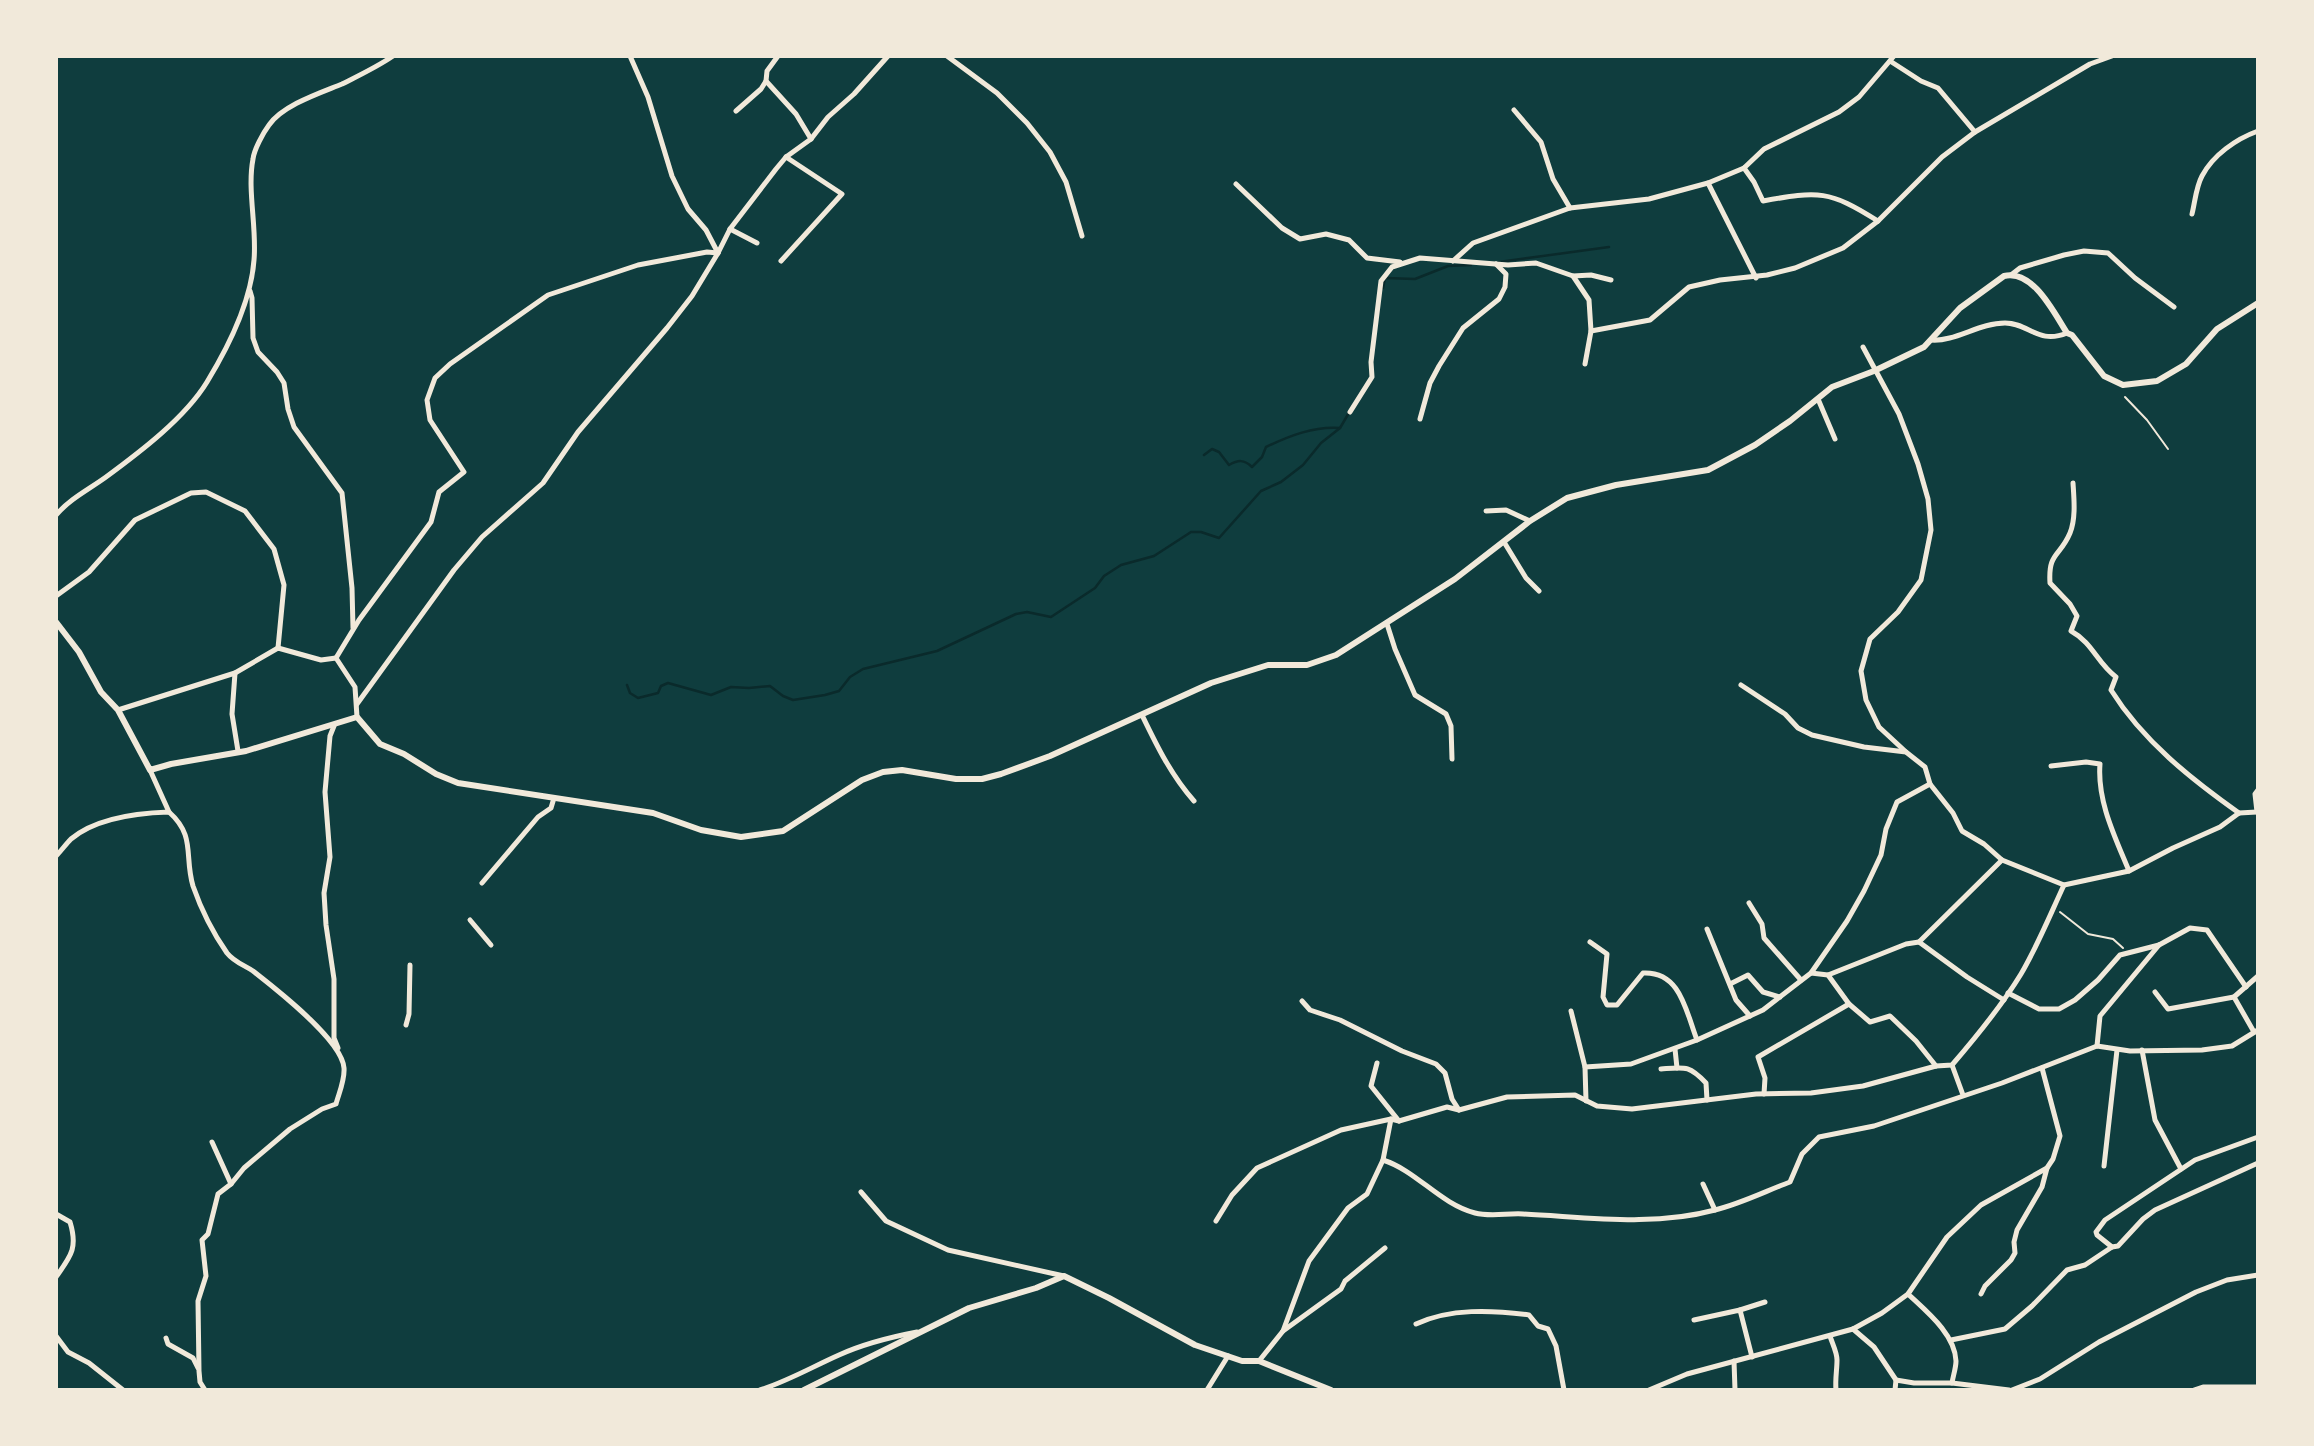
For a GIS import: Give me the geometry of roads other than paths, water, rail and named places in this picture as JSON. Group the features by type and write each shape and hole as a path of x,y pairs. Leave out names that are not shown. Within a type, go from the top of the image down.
{"street":[{"path":"56,515 69,500 105,478 146,446 205,385 223,353 250,291 255,225 253,157 269,124 299,102 376,68 393,56"},
{"path":"630,56 648,97 672,176 688,209 706,230 718,253"},
{"path":"736,111 761,89 766,82 767,71 778,56"},
{"path":"357,704 454,570 482,537 543,483 586,423 682,309 730,229 786,157 811,139 828,117 854,94 888,56"},
{"path":"947,56 997,93 1027,123 1050,152 1066,182 1082,236"},
{"path":"1591,331 1650,320 1679,293 1689,288 1720,280 1756,278 1796,268 1843,248 1878,221 1942,157 1975,132 2090,64 2112,56"},
{"path":"1452,261 1473,243 1570,208 1649,199 1708,183 1744,168 1763,149 1839,112 1859,97 1892,59 1921,81 1938,88 1975,132"},
{"path":"766,82 796,114 811,139"},
{"path":"1514,110 1541,142 1558,191 1570,208"},
{"path":"2192,214 2200,178 2210,163 2229,146 2258,131"},
{"path":"781,261 842,194 786,157"},
{"path":"1744,168 1763,201 1823,194 1837,197 1878,221"},
{"path":"1708,183 1756,278"},
{"path":"1236,184 1282,228 1300,239 1326,234 1349,240 1367,258 1401,262"},
{"path":"730,229 757,243"},
{"path":"336,659 355,687 357,717 380,744 404,754 436,774 458,783 653,813 701,830 741,837 766,835 783,831 862,780 883,772 902,771 956,779 982,779 1050,756 1211,683 1268,665 1307,665 1336,654 1455,579 1530,521 1567,498 1616,485 1709,470 1755,445 1832,387 1874,372 1924,347 1960,308 1985,288 2020,268 2084,251 2108,253 2135,278 2174,307"},
{"path":"336,659 354,628 430,522 439,492 464,472 430,420 427,400 435,378 511,319 548,295 638,265 707,252 718,253"},
{"path":"1349,412 1372,377 1371,362 1381,281 1392,267 1401,262 1420,258 1495,264 1536,263 1573,276 1591,275 1611,280"},
{"path":"1420,419 1430,383 1463,328 1499,299 1505,287 1506,274 1495,264"},
{"path":"2011,275 2038,289 2067,333 2072,335 2104,376 2123,385 2157,381 2186,364 2217,329 2258,303"},
{"path":"1573,276 1590,300 1591,331 1585,364"},
{"path":"250,291 253,338 258,352 284,383 294,428 342,493 354,628"},
{"path":"1931,340 1939,341 1965,331 2002,323 2010,323 2035,335 2050,337 2067,333"},
{"path":"1863,347 1874,372 1890,397 1918,464 1928,499 1931,530 1921,580 1898,612 1870,639 1861,671 1866,700 1879,727 1925,767 1930,783 1953,813 1962,831 1984,844 2002,860 2064,885 2129,871 2220,827 2239,813 2258,813 2255,794 2258,790"},
{"path":"1818,399 1835,439"},
{"path":"2073,483 2074,512 2070,534 2051,559 2049,570 2050,583 2070,604 2077,616 2071,631 2084,638 2105,669 2116,677 2111,690 2137,726 2175,764 2239,813"},
{"path":"56,596 89,572 135,520 191,493 206,492 245,511 274,549 284,585 278,649"},
{"path":"1486,511 1506,510 1530,521"},
{"path":"1504,542 1526,578 1539,591"},
{"path":"56,622 79,652 101,692 118,710 169,812 183,827 193,884 211,928 227,953 280,992 341,1054"},
{"path":"1387,624 1415,695 1446,714 1451,726 1452,758"},
{"path":"118,710 235,673 278,649 321,660 336,659"},
{"path":"235,673 232,714 238,751"},
{"path":"1741,685 1785,714 1802,730"},
{"path":"1142,715 1177,782 1194,801"},
{"path":"150,770 238,751 334,726 357,717"},
{"path":"198,1390 198,1301 206,1276 202,1240 208,1234 218,1194 290,1129 335,1104 342,1084 344,1069 334,1038 334,979 324,893 330,857 325,792 330,736 334,726"},
{"path":"1793,730 1802,730 1827,739 1906,752"},
{"path":"2051,766 2086,762 2100,764 2104,804 2112,832 2129,871"},
{"path":"1586,1068 1631,1064 1697,1040 1763,1010 1811,973 1864,891 1881,855 1886,830 1897,802 1930,783"},
{"path":"482,883 538,817 551,808 554,798"},
{"path":"56,856 72,838 95,825 135,814 169,812"},
{"path":"1811,973 1828,975 1906,944 1919,942 2002,860"},
{"path":"1216,1221 1232,1195 1256,1168 1341,1130 1391,1119 1399,1121 1447,1107 1459,1110 1507,1097 1575,1095 1597,1106 1632,1109 1863,1086 1936,1066 1952,1065 2004,1000 2044,931 2064,885"},
{"path":"1749,903 1762,924 1763,937 1801,980"},
{"path":"470,920 491,945"},
{"path":"2008,993 2039,1009 2059,1009 2075,1000 2098,980 2120,955 2159,945 2190,928 2207,930 2246,987"},
{"path":"1707,929 1737,1000 1750,1016"},
{"path":"1590,942 1607,954 1603,997 1607,1005 1617,1005 1643,973 1650,973 1674,984 1683,996 1697,1040"},
{"path":"1919,942 2004,1000"},
{"path":"2097,1046 2100,1016 2159,945"},
{"path":"406,1026 409,1014 410,965"},
{"path":"1730,984 1748,975 1763,992 1780,997"},
{"path":"1828,975 1849,1004 1870,1022 1889,1016 1916,1041 1936,1066"},
{"path":"2155,992 2168,1009 2234,997 2258,976"},
{"path":"1383,1160 1401,1166 1443,1198 1476,1213 1521,1213 1601,1221 1661,1218 1715,1210 1790,1182 1802,1154 1819,1137 1874,1126 2042,1068 2097,1046 2117,1050 2202,1050 2232,1046 2256,1031 2234,997"},
{"path":"1303,1001 1310,1010 1340,1020 1402,1051 1436,1064 1446,1073 1452,1099 1459,1110"},
{"path":"1764,1094 1765,1078 1758,1057 1849,1004"},
{"path":"1571,1011 1586,1068 1586,1101"},
{"path":"1675,1049 1677,1068"},
{"path":"2104,1166 2117,1050"},
{"path":"2142,1050 2155,1120 2181,1169"},
{"path":"1377,1063 1371,1086 1399,1121"},
{"path":"1952,1065 1963,1095"},
{"path":"1981,1294 2015,1253 2017,1230 2042,1188 2060,1136 2042,1068"},
{"path":"1661,1069 1693,1069 1706,1083 1707,1100"},
{"path":"1283,1331 1309,1261 1348,1208 1367,1194 1383,1160 1391,1119"},
{"path":"2112,1247 2096,1232 2105,1220 2195,1160 2258,1137"},
{"path":"212,1142 231,1184"},
{"path":"1951,1340 2005,1329 2032,1306 2067,1269 2085,1265 2112,1247 2118,1246 2155,1210 2258,1163"},
{"path":"1649,1390 1687,1374 1853,1329 1882,1313 1908,1294 1936,1251 1981,1205 2047,1168"},
{"path":"1703,1184 1715,1210"},
{"path":"860,1192 886,1221 948,1250 1064,1276 1171,1333 1242,1361 1259,1361 1331,1390"},
{"path":"56,1214 69,1222 75,1239 72,1252 56,1277"},
{"path":"1259,1361 1283,1331 1341,1289 1345,1281 1385,1248"},
{"path":"1896,1380 2011,1390 2040,1379 2098,1342 2196,1292 2227,1280 2258,1275"},
{"path":"804,1390 969,1308 1036,1289 1064,1276"},
{"path":"1908,1294 1951,1340 1956,1361 1952,1383"},
{"path":"1694,1320 1765,1302"},
{"path":"1740,1310 1752,1357"},
{"path":"1416,1324 1447,1314 1502,1312 1529,1315 1538,1326 1548,1329 1556,1346 1564,1390"},
{"path":"1853,1329 1874,1347 1896,1380 1895,1390"},
{"path":"760,1390 802,1374 841,1354 886,1339 919,1332"},
{"path":"56,1336 68,1352 89,1363 122,1390"},
{"path":"1829,1336 1837,1360 1836,1390"},
{"path":"166,1338 175,1349 193,1358 199,1371"},
{"path":"1207,1390 1228,1356"},
{"path":"1734,1362 1735,1390"},
{"path":"200,1382 205,1390"},
{"path":"2194,1390 2203,1387 2258,1387"}],"waterway":[{"path":"1499,262 1609,247"},
{"path":"1383,288 1385,278 1415,279 1448,266 1471,265"},
{"path":"627,685 630,693 638,698 658,693 661,686 668,683 711,695 731,687 770,686 793,700 825,695 839,691 850,677 863,669 937,651 1016,614 1027,612 1051,617 1095,588 1104,576 1121,565 1154,556 1191,532 1219,538 1261,491 1281,482 1303,465 1321,443 1340,428 1350,411"},
{"path":"1204,455 1212,449 1219,452 1229,465 1241,461 1252,467 1262,457 1266,447 1275,443 1311,430 1340,428"}]}
